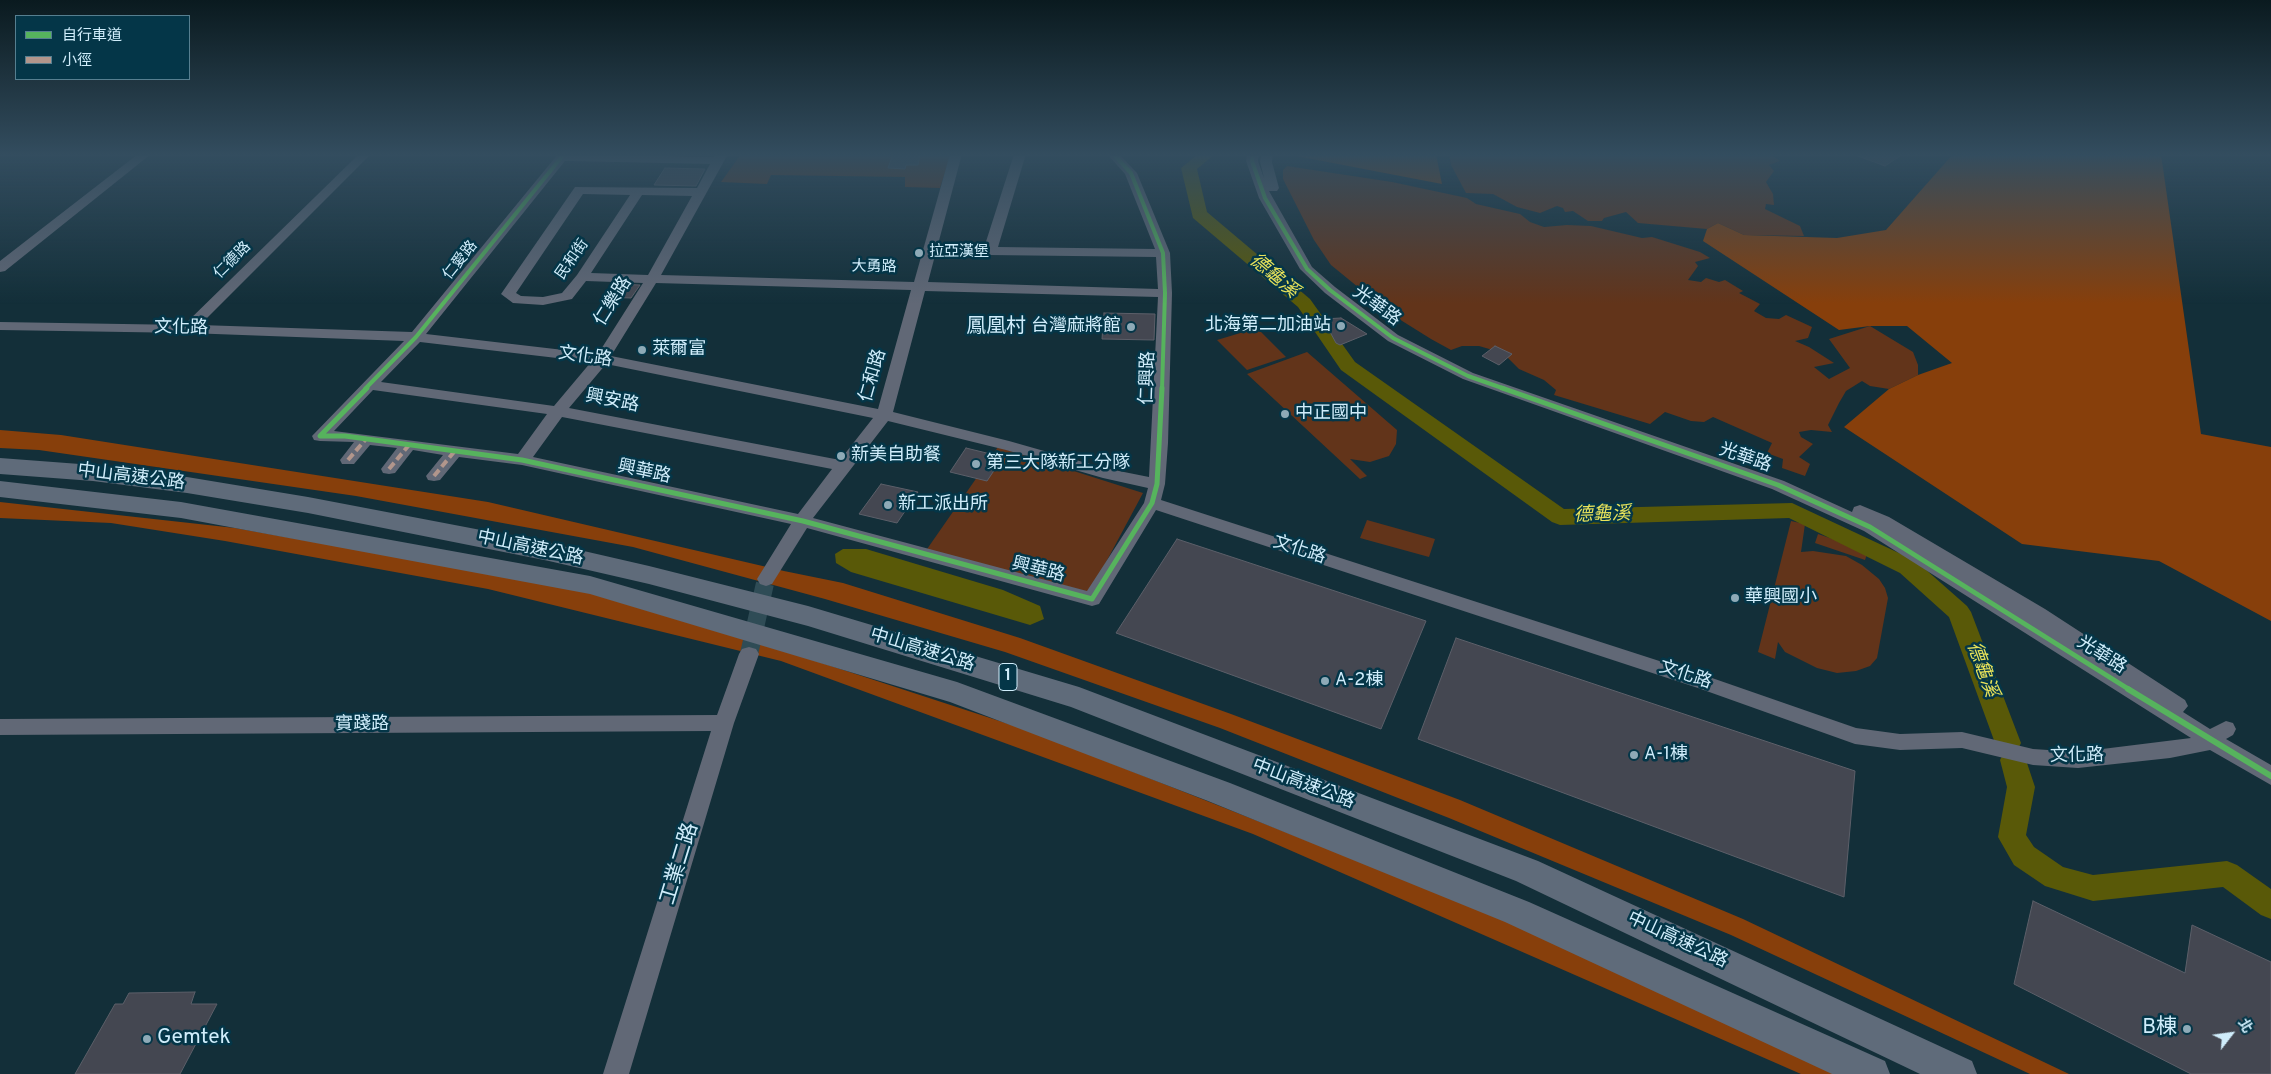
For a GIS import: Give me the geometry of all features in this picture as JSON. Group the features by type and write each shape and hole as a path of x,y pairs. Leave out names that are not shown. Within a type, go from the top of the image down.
{"highway":[{"name":"中山高速公路","path":"0,466 93,473 187,485 308,505 549,552 649,574 808,616 1069,696 1528,871 1959,1074"},
{"name":"中山高速公路","path":"0,489 181,510 590,585 957,693 1219,792 1517,912 1872,1074"}],"street":[{"path":"0,268 82,204"},
{"name":"仁德路","path":"188,329 314,204"},
{"name":"仁愛路","path":"416,337 523,204"},
{"name":"民和街","path":"569,204 508,294 518,300 543,301 567,296 582,277 630,204"},
{"name":"仁樂路","path":"522,460 558,411 602,359 652,278 692,204"},
{"name":"仁和路","path":"766,579 816,500 884,414 942,204"},
{"path":"1004,204 990,251 1163,253"},
{"name":"仁興路","path":"1092,599 1152,503 1156,484 1160,443 1165,293 1163,253 1143,204"},
{"name":"光華路","path":"1269,204 1307,269 1356,306 1393,338 1470,374 1778,485 1870,527 2218,734 2271,762"},
{"name":"光華路","path":"1280,204 1294,231 1316,264 1356,306"},
{"name":"大勇路","path":"582,277 1165,293"},
{"name":"文化路","path":"0,326 188,329 416,337 602,359 884,414 1103,473 1156,484"},
{"name":"興華路","path":"416,337 320,436 366,439 522,460 803,521 1092,599"},
{"name":"興安路","path":"371,385 558,411 843,466"},
{"path":"348,460 366,439"},
{"path":"389,469 409,445"},
{"path":"434,476 454,452"},
{"name":"文化路","path":"1152,503 1705,683 1855,736 1900,742 1962,740 2033,757 2078,760 2201,745 2218,734"},
{"name":"工業二路","path":"616,1074 724,723 749,654"},
{"name":"實踐路","path":"0,727 724,723"},
{"name":"光華路","path":"2218,734 2271,776"}],"shaded area":[{"path":"1296,204 1477,204 1520,214 1530,222 1544,227 1567,225 1591,226 1642,238 1652,237 1700,252 1710,258 1695,262 1698,266 1688,280 1701,282 1706,278 1719,282 1725,280 1743,291 1739,293 1760,304 1754,311 1766,318 1779,319 1786,315 1812,327 1808,338 1795,341 1809,347 1834,363 1814,367 1829,379 1850,368 1829,339 1870,326 1913,352 1918,365 1918,375 1889,389 1870,386 1862,381 1846,391 1828,425 1832,432 1811,430 1799,432 1801,437 1813,444 1799,457 1810,464 1805,476 1782,468 1783,459 1767,453 1772,443 1713,417 1704,422 1691,421 1665,412 1650,424 1554,395 1556,390 1544,380 1519,369 1503,353 1479,346 1462,346 1451,350 1391,314 1331,265 1314,240"},
{"path":"1512,204 1766,204 1765,209 1800,226 1804,236 1744,235 1718,223 1707,229 1638,223 1626,212 1604,218 1602,221 1588,221 1573,211 1565,212 1563,208 1557,206 1540,213"},
{"path":"1909,204 2168,204 2201,434 2271,447 2271,621 2159,561 2022,544 1844,427 1889,389 1918,375 1952,363 1907,326 1870,326 1839,330 1703,241 1707,229 1718,223 1744,235 1837,238 1886,230"},
{"path":"1257,328 1286,357 1247,370 1217,340"},
{"path":"1307,352 1397,430 1396,444 1389,456 1370,462 1350,459 1367,476 1360,479 1247,374"},
{"path":"0,430 61,435 488,502 843,583 1020,638 1231,714 1460,800 1743,919 2069,1074 2030,1074 1731,935 1449,818 1220,728 1005,652 825,599 633,547 356,496 39,450 0,448"},
{"path":"998,447 1143,493 1090,592 925,552"},
{"path":"0,502 235,528 587,590 767,645 1030,731 1518,924 1850,1074 1801,1074 1253,834 781,661 488,589 225,541 111,523 0,518"},
{"path":"1367,520 1435,539 1429,557 1360,538"},
{"path":"1791,521 1805,524 1801,552 1813,551 1846,556 1862,565 1879,579 1885,588 1888,598 1877,658 1870,666 1856,671 1837,673 1817,668 1785,652 1778,642 1775,659 1758,652"},
{"path":"1818,534 1868,551 1865,560 1815,543"},
{"path":"843,549 866,549 1003,590 1040,606 1044,619 1030,625 851,572 836,563 835,554"}],"building":[{"path":"613,284 640,285 631,298 604,297"},
{"name":"台灣麻將館","path":"1104,313 1155,314 1154,340 1102,339"},
{"name":"北海第二加油站","path":"1341,318 1367,334 1340,345 1336,343 1323,319"},
{"path":"1495,346 1512,354 1499,365 1482,356"},
{"name":"第三大隊新工分隊","path":"966,448 1003,457 987,481 950,472"},
{"name":"新工派出所","path":"881,484 918,492 897,523 859,514"},
{"name":"A-2棟","path":"1177,539 1426,621 1381,729 1116,633"},
{"name":"A-1棟","path":"1456,638 1855,771 1844,897 1418,739"},
{"name":"B棟","path":"2033,901 2185,973 2192,925 2271,962 2271,1074 2191,1074 2014,984"},
{"name":"Gemtek","path":"195,992 191,1004 217,1004 180,1074 75,1074 115,1004 123,1004 129,993"}],"waterway":[{"name":"德龜溪","path":"1197,204 1199,214 1304,303 1348,366 1560,517 1792,510 1908,567 1959,612 2008,743"},
{"name":"德龜溪","path":"2013,760 2021,787 2012,837 2024,856 2055,877 2093,888 2227,874 2271,906"}],"tunnel":[{"path":"749,654 766,579"}],"marked path":[{"path":"348,460 366,439"},
{"path":"389,469 409,445"},
{"path":"434,476 454,452"}],"cycle path":[{"path":"523,204 416,337 320,436 345,436 522,460 803,521 1092,599 1152,503 1157,484 1165,293 1163,253 1143,204"},
{"path":"1269,204 1307,269 1330,290 1393,338 1468,376 1778,485 1870,527 2271,776"}],"place":[{"name":"拉亞漢堡","path":"919,253"},
{"name":"北海第二加油站","path":"1341,326"},
{"name":"台灣麻將館","path":"1131,327"},
{"name":"萊爾富","path":"642,350"},
{"name":"中正國中","path":"1285,414"},
{"name":"新美自助餐","path":"841,456"},
{"name":"第三大隊新工分隊","path":"976,464"},
{"name":"新工派出所","path":"888,505"},
{"name":"華興國小","path":"1735,598"},
{"name":"A-2棟","path":"1325,681"},
{"name":"A-1棟","path":"1634,755"},
{"name":"B棟","path":"2187,1029"},
{"name":"Gemtek","path":"147,1039"}],"district":[{"name":"鳳凰村","path":"996,328"}]}
